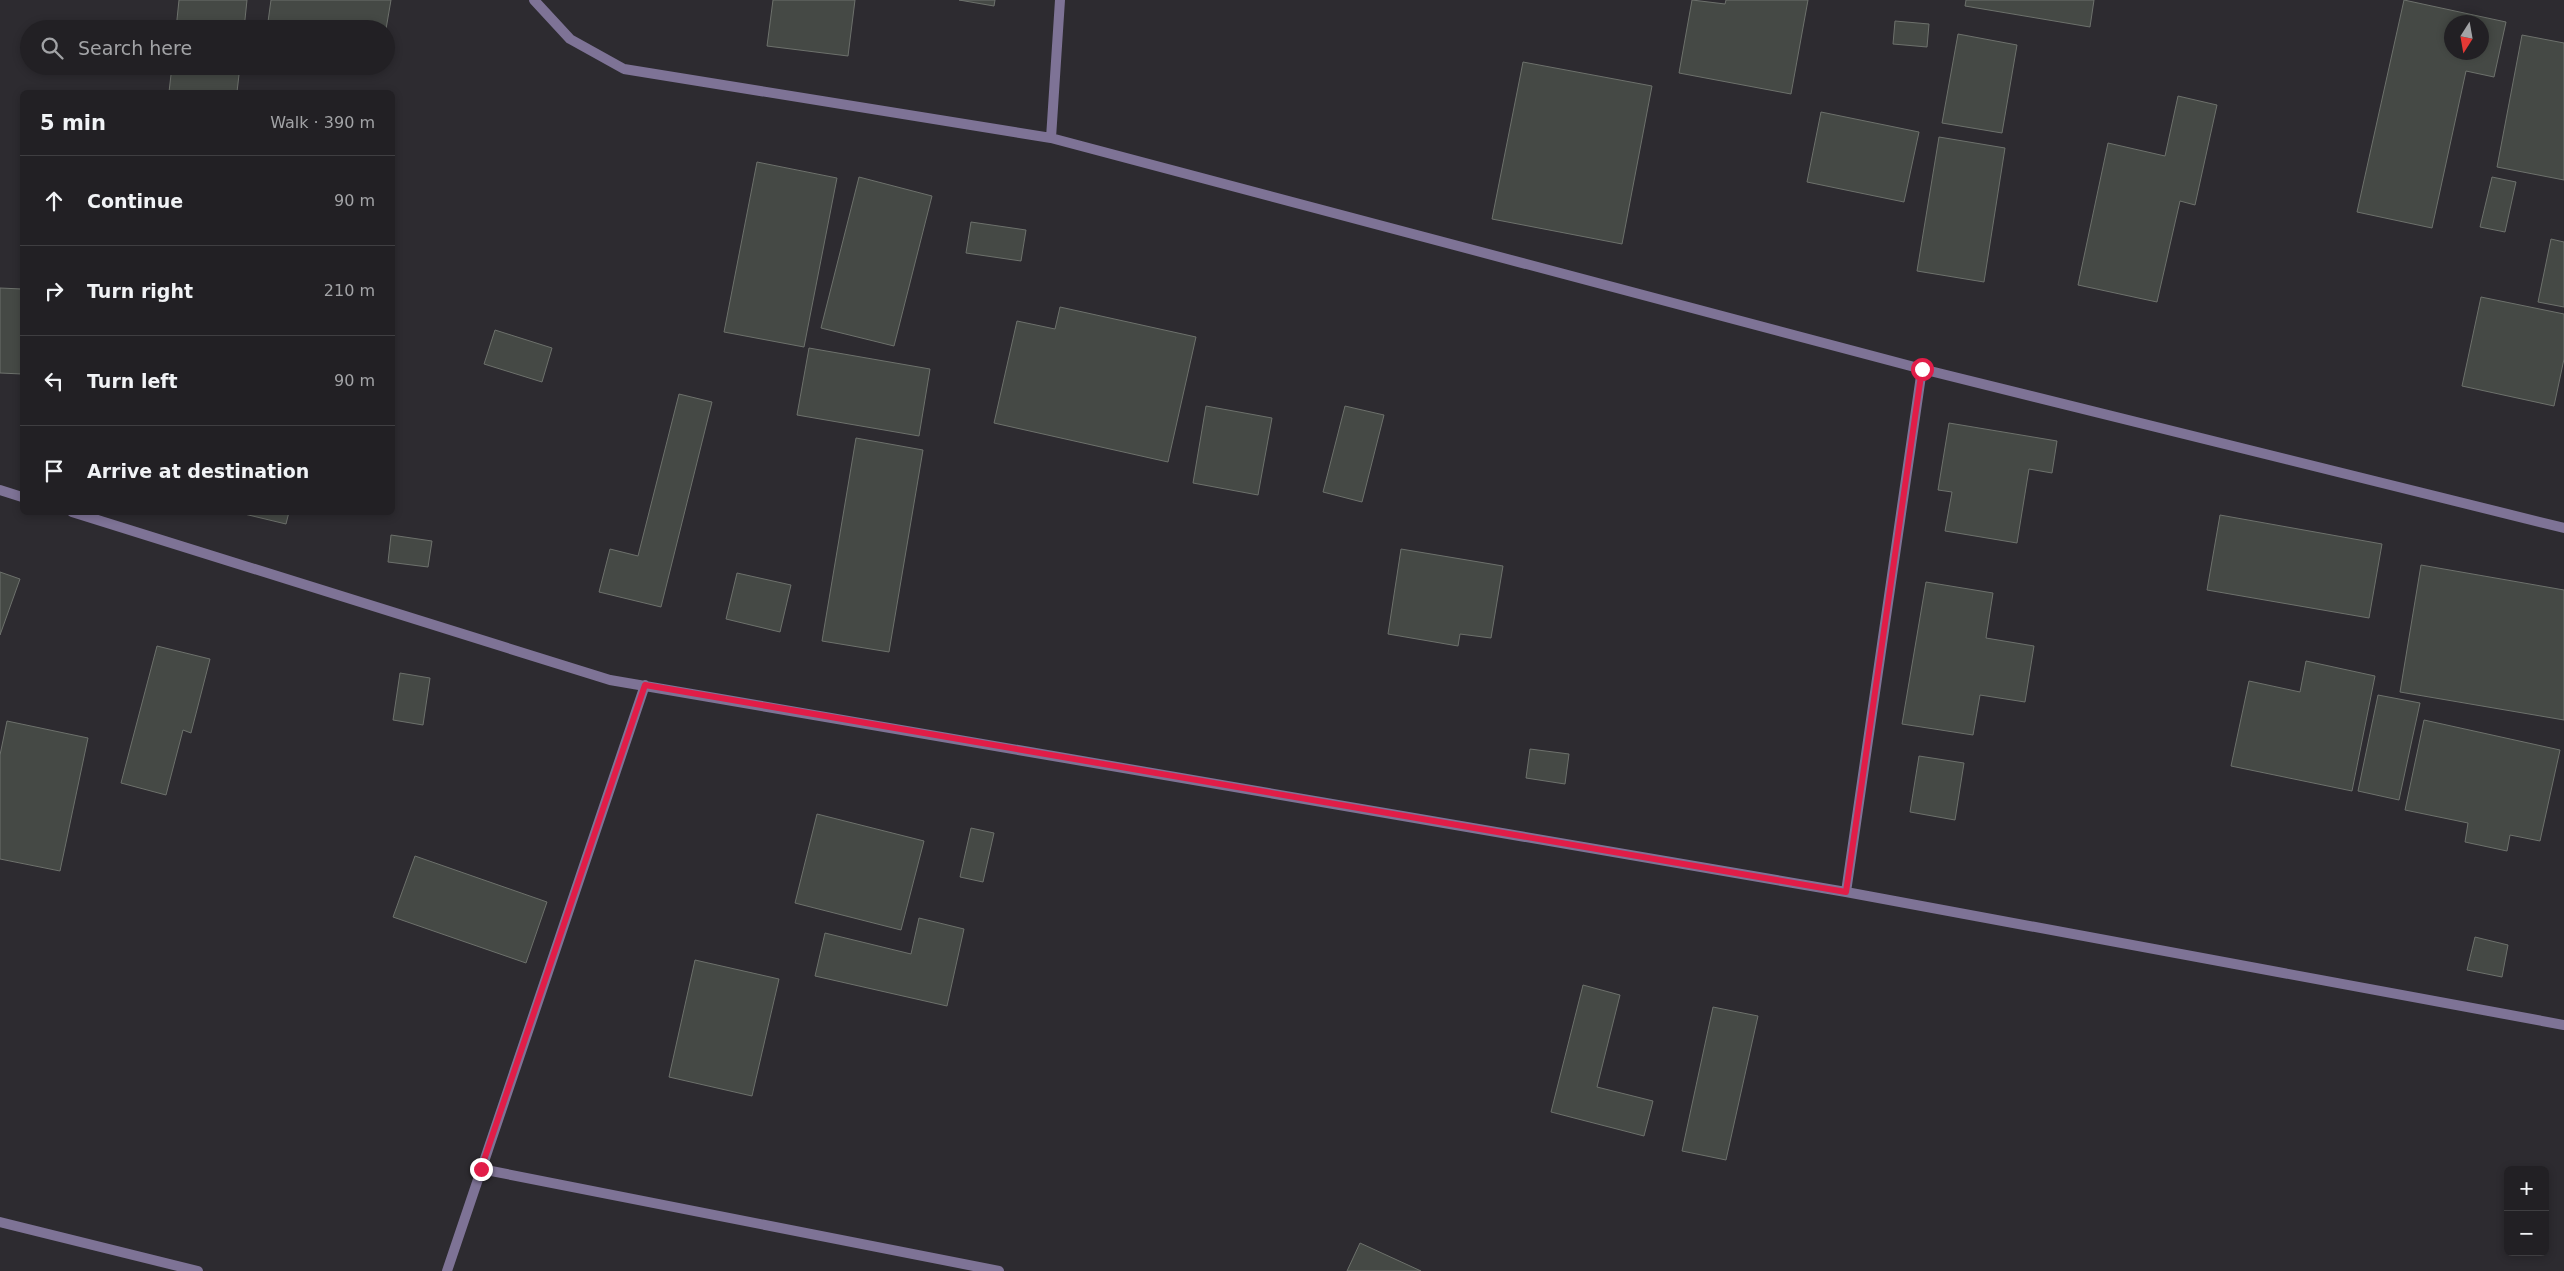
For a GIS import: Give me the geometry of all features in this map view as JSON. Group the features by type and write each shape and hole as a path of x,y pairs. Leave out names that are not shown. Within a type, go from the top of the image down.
{"street":[{"path":"534,0 570,39 624,69 1051,138 1922,369 2564,528"},
{"path":"1051,138 1060,0"},
{"path":"1846,892 1922,369"},
{"path":"0,490 20,496"},
{"path":"82,515 610,680 1846,892 2564,1025"},
{"path":"447,1271 645,685"},
{"path":"481,1169 998,1271"},
{"path":"0,1222 198,1271"}],"building":[{"path":"179,0 247,0 245,20 177,20"},
{"path":"271,0 391,0 388,20 268,20"},
{"path":"773,0 855,0 848,56 767,46"},
{"path":"959,0 995,0 994,6"},
{"path":"1692,0 1725,4 1726,0 1808,0 1791,94 1679,73"},
{"path":"1966,0 2094,0 2090,27 1965,6"},
{"path":"2404,0 2474,15 2444,15 2444,60 2489,60 2489,18 2506,22 2494,77 2466,71 2432,228 2357,212"},
{"path":"1895,21 1929,24 1927,47 1893,44"},
{"path":"1958,34 2017,45 2002,133 1942,123"},
{"path":"2522,35 2564,43 2564,180 2497,167"},
{"path":"1523,62 1652,86 1622,244 1492,219"},
{"path":"171,75 239,75 237,90 169,90"},
{"path":"2178,96 2217,105 2195,205 2180,201 2157,302 2078,285 2108,143 2165,156"},
{"path":"1821,112 1919,132 1904,202 1807,182"},
{"path":"1939,137 2005,148 1984,282 1917,271"},
{"path":"757,162 837,178 804,347 724,332"},
{"path":"859,177 932,196 894,346 821,328"},
{"path":"2492,177 2516,182 2505,232 2480,227"},
{"path":"971,222 1026,230 1021,261 966,253"},
{"path":"2551,239 2564,242 2564,307 2538,302"},
{"path":"0,288 20,289 20,374 0,373"},
{"path":"2481,297 2564,314 2564,359 2554,406 2462,386"},
{"path":"1060,307 1196,337 1168,462 994,423 1017,321 1055,329"},
{"path":"495,330 552,348 542,382 484,364"},
{"path":"809,348 930,369 919,436 797,415"},
{"path":"679,394 712,402 661,607 599,592 610,549 638,556"},
{"path":"1206,406 1272,418 1258,495 1193,483"},
{"path":"1345,406 1384,415 1362,502 1323,492"},
{"path":"1949,423 2057,441 2052,473 2029,469 2017,543 1945,531 1952,492 1938,490"},
{"path":"856,438 923,450 889,652 822,641"},
{"path":"248,515 288,515 286,524"},
{"path":"2220,515 2382,544 2369,618 2207,590"},
{"path":"391,535 432,541 428,567 388,562"},
{"path":"1401,549 1503,566 1491,638 1460,634 1458,646 1388,634"},
{"path":"2421,565 2564,590 2564,720 2400,692"},
{"path":"0,572 20,579 0,635"},
{"path":"737,573 791,585 780,632 726,619"},
{"path":"1926,582 1993,593 1986,638 2034,646 2025,702 1980,695 1973,735 1902,724"},
{"path":"157,646 210,659 191,733 183,730 166,795 121,783"},
{"path":"2306,661 2375,676 2352,791 2231,766 2249,681 2300,692"},
{"path":"400,673 430,678 423,725 393,720"},
{"path":"2378,695 2420,703 2399,800 2358,791"},
{"path":"2424,720 2560,750 2540,841 2510,835 2507,851 2465,842 2468,823 2405,810"},
{"path":"7,721 88,738 60,871 0,859 0,755"},
{"path":"1530,749 1569,754 1565,784 1526,778"},
{"path":"1919,756 1964,763 1955,820 1910,812"},
{"path":"817,814 924,841 901,930 795,903"},
{"path":"971,828 994,833 983,882 960,877"},
{"path":"415,856 547,902 526,963 393,917"},
{"path":"919,918 964,929 947,1006 815,976 825,933 911,954"},
{"path":"2475,937 2508,945 2502,977 2467,970"},
{"path":"695,960 779,979 752,1096 669,1077"},
{"path":"1583,985 1620,995 1597,1087 1653,1101 1644,1136 1551,1112"},
{"path":"1713,1007 1758,1016 1726,1160 1682,1151"},
{"path":"1360,1243 1421,1271 1347,1271"}],"route":[{"path":"481,1169 645,685 1846,892 1922,369"}]}
